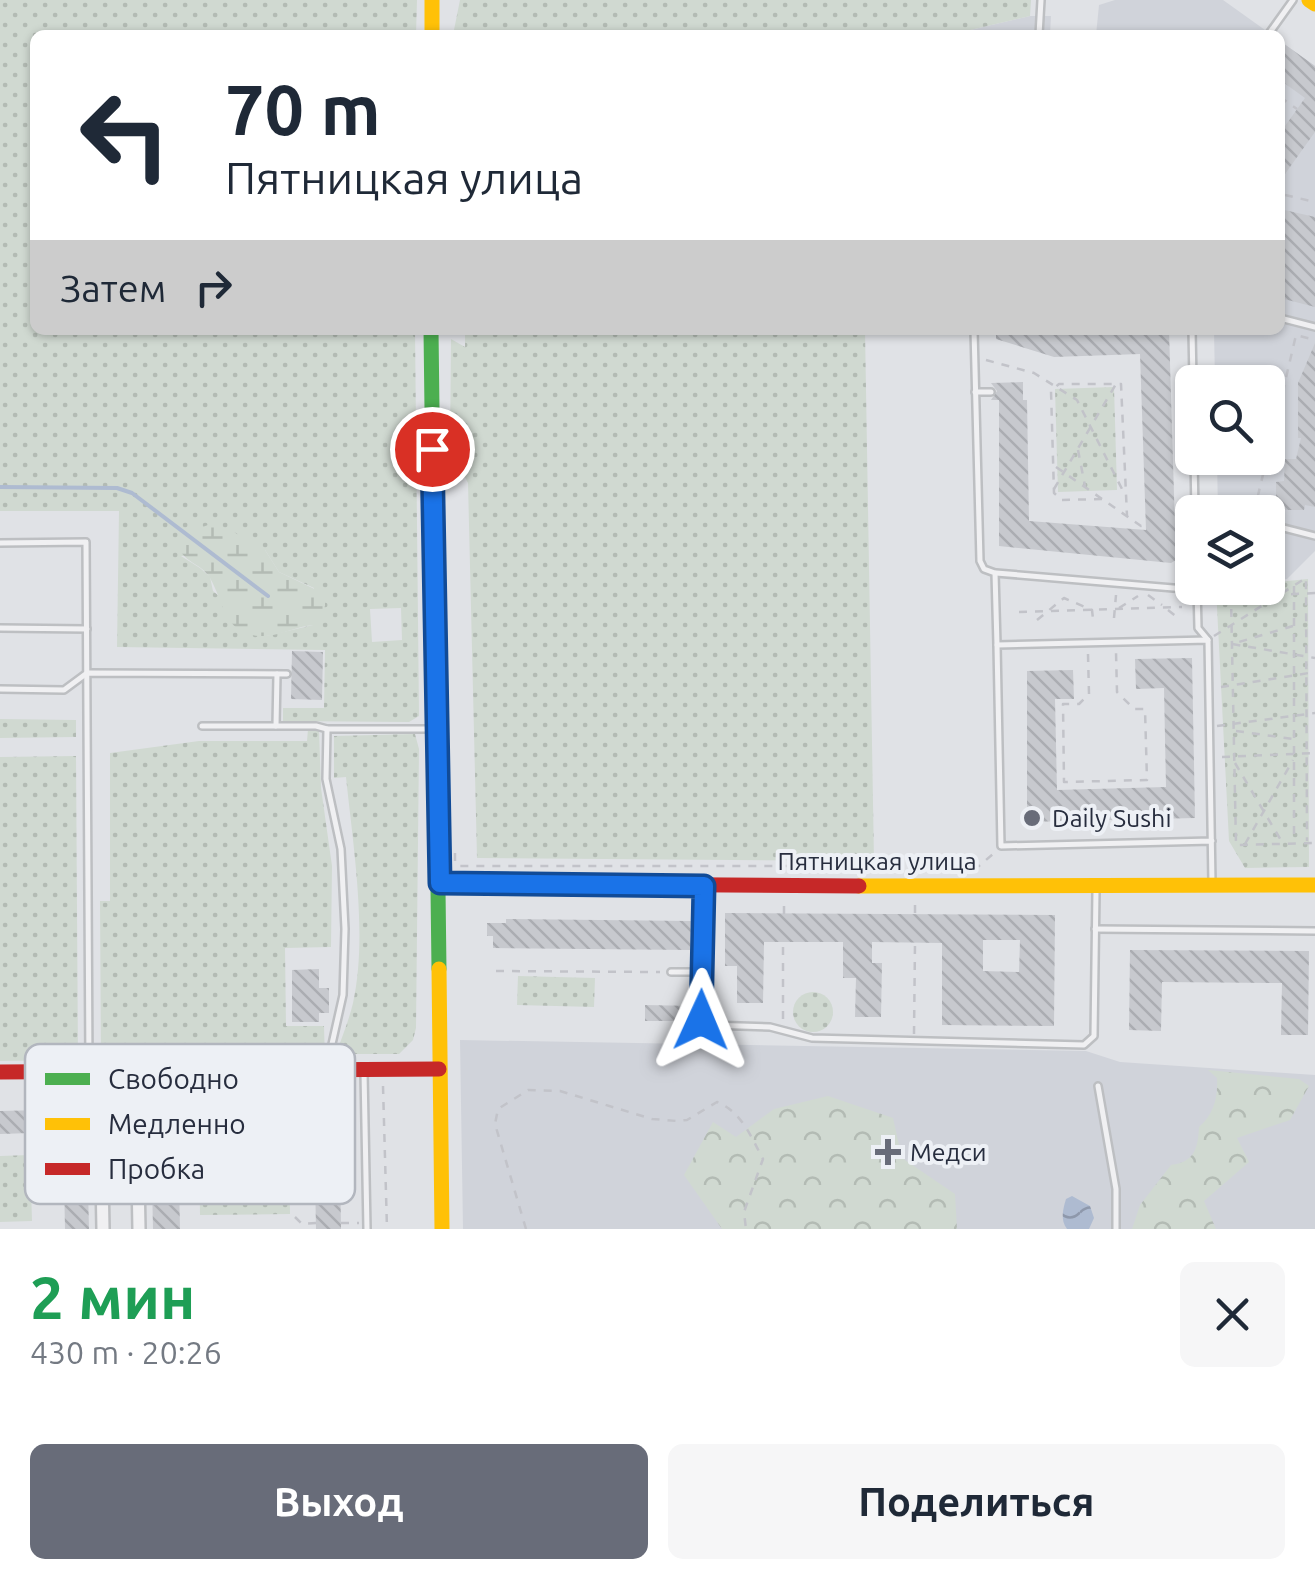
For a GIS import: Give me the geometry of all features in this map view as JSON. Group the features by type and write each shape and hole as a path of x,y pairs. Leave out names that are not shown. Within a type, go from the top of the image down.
{"street":[{"path":"432,0 432,30"},
{"path":"430,335 442,1229"},
{"name":"Пятницкая улица","path":"440,883 1096,888 1315,885"},
{"path":"355,1069 439,1069"},
{"path":"0,1072 25,1072"},
{"path":"101,1204 102,1229"},
{"path":"139,1204 140,1229"}],"lane":[{"path":"1037,30 1041,0"},
{"path":"1271,30 1292,0"},
{"path":"1285,319 1315,327"},
{"path":"974,335 980,560 984,569 1175,587"},
{"path":"1192,335 1193,365"},
{"path":"976,392 991,392"},
{"path":"1285,528 1315,536"},
{"path":"0,542 86,542 94,1044"},
{"path":"995,573 1002,846 1212,841"},
{"path":"1197,605 1198,628 1208,640 1212,886"},
{"path":"0,628 87,629"},
{"path":"997,645 1208,640"},
{"path":"0,689 64,690 87,674 286,674"},
{"path":"276,726 277,674"},
{"path":"202,726 436,729"},
{"path":"327,729 326,779 341,849 345,928 343,995 332,1044"},
{"path":"704,886 698,1014 708,1025 782,1030 812,1038 1084,1045 1094,1036 1096,888"},
{"path":"1095,928 1315,931"},
{"path":"672,972 702,972"},
{"path":"364,1069 367,1226"},
{"path":"1098,1086 1116,1189 1116,1229"}],"path":[{"path":"1285,100 1297,109"},
{"path":"1285,195 1315,202"},
{"path":"1285,381 1296,335 1315,340"},
{"path":"975,361 988,360 1034,373 1077,400 1126,496"},
{"path":"1054,490 1117,383"},
{"path":"1102,498 1056,498 1051,391 1055,386 1117,383 1123,389 1127,516"},
{"path":"1078,448 1086,488"},
{"path":"1053,465 1146,526"},
{"path":"1285,591 1315,572"},
{"path":"1306,578 1307,843"},
{"path":"1114,618 1117,583"},
{"path":"1294,586 1294,844"},
{"path":"1116,609 1144,592 1177,617"},
{"path":"1285,595 1315,593"},
{"path":"1037,620 1064,598 1092,610"},
{"path":"1231,605 1236,845 1315,843"},
{"path":"1208,640 1263,605"},
{"path":"1018,612 1182,607"},
{"path":"1092,610 1092,619"},
{"path":"1232,644 1294,626"},
{"path":"1088,642 1089,694 1079,704 1063,704 1064,782 1147,780 1145,708 1134,709 1117,692 1116,642"},
{"path":"1232,644 1315,658"},
{"path":"1209,689 1315,672"},
{"path":"1210,726 1315,714"},
{"path":"1234,730 1294,739"},
{"path":"1211,757 1315,753"},
{"path":"1244,845 1294,756"},
{"path":"1234,759 1283,844"},
{"path":"1074,782 1074,790"},
{"path":"1074,821 1075,844"},
{"path":"455,853 459,866 980,866 1002,846"},
{"path":"784,902 784,914"},
{"path":"915,902 915,914"},
{"path":"782,1030 784,942"},
{"path":"914,1040 915,943"},
{"path":"496,970 672,972"},
{"path":"384,1086 387,1229"},
{"path":"526,1229 494,1124 498,1109 528,1090 560,1091 652,1119 686,1120 718,1102 726,1106 744,1122 763,1159 744,1212 746,1229"},
{"path":"295,1217 302,1224 316,1223"},
{"path":"340,1223 367,1226"}],"shaded area":[{"path":"1115,0 1223,0 1265,30 1096,30 1099,5"},
{"path":"1030,16 1051,16 1050,30 970,30"},
{"path":"1285,45 1315,66 1315,551 1285,579 1285,495 1218,495 1217,475 1285,475 1285,365 1215,365 1214,335 1285,335"},
{"name":"Медси","path":"460,1040 1086,1051 1120,1062 1315,1075 1315,1229 463,1229"}],"green space":[{"path":"0,0 417,0 416,30 30,30 30,335 415,335 419,716 409,722 283,721 283,708 324,708 325,650 117,647 119,511 0,511","holes":["265,550 279,572 314,588 313,625 266,636 213,591 210,577 181,556","401,608 402,640 372,642 370,609"]},
{"path":"460,0 1031,0 1030,16 970,30 454,30"},
{"path":"465,335 865,335 874,861 477,858 468,483 450,449 451,339 465,347"},
{"path":"1114,387 1117,490 1058,492 1055,389"},
{"path":"208,525 232,531 265,550 279,572 325,594 325,606 314,625 266,636 252,635 234,625 210,578 183,555 177,544 183,534"},
{"path":"1308,579 1309,867 1245,868 1229,841 1217,605 1285,605 1285,581"},
{"path":"0,719 76,720 76,737 0,738"},
{"path":"308,729 319,729 321,788 332,866 331,947 285,948 286,1026 324,1026 325,1044 101,1044 100,901 110,901 110,753 199,741 307,741"},
{"path":"415,734 419,749 416,1028 413,1040 399,1054 355,1054 355,1044 339,1044 353,1003 359,920 346,777 334,778 334,736"},
{"path":"76,756 78,1044 25,1044 25,1061 0,1061 0,757"},
{"path":"518,976 595,978 594,1007 517,1005"},
{"path":"813,992 827,998 833,1012 827,1026 813,1032 799,1026 793,1012 799,998"},
{"path":"1208,1070 1299,1079 1309,1086 1290,1120 1237,1138 1249,1162 1204,1201 1216,1229 1132,1229 1140,1205 1171,1165 1185,1161 1196,1148 1199,1127 1216,1099 1217,1078"},
{"path":"828,1096 893,1118 902,1158 955,1194 957,1229 722,1229 684,1175 713,1122 736,1137 774,1109"},
{"path":"25,1155 25,1204 31,1204 32,1221 0,1222 0,1156"},
{"path":"200,1204 290,1204 290,1214 200,1215"}],"water":[{"path":"1072,1196 1090,1206 1094,1218 1089,1229 1065,1226 1064,1207 1066,1199"}],"building":[{"path":"1285,45 1315,66 1315,132 1285,174 1285,126 1305,98 1285,84"},
{"path":"1285,210 1315,217 1315,307 1285,299"},
{"path":"996,335 1169,335 1175,527 1175,561 1171,563 999,546 999,400 991,400 997,391 991,383 1023,382 1023,400 1027,400 1029,521 1146,530 1140,354 1054,357 996,339"},
{"path":"1315,343 1315,507 1285,510 1285,495 1276,495 1276,482 1284,481 1285,459 1296,459 1301,438 1298,383"},
{"path":"292,651 323,652 322,700 291,699"},
{"path":"1192,658 1195,818 1027,822 1027,671 1073,670 1074,699 1055,699 1057,790 1166,787 1164,688 1136,689 1135,659"},
{"path":"725,913 1055,915 1054,1026 942,1025 942,943 872,942 872,963 882,963 881,1017 855,1017 856,978 843,978 843,942 764,942 763,1003 737,1003 737,966 725,966","holes":["983,940 1020,940 1019,972 983,971"]},
{"path":"506,919 691,921 690,950 493,948 493,936 487,936 487,923 506,923"},
{"path":"1130,950 1309,951 1308,1035 1281,1035 1282,983 1162,982 1161,1031 1129,1030"},
{"path":"319,969 319,988 329,988 329,1013 319,1013 319,1022 292,1022 292,970"},
{"path":"645,1005 695,1006 695,1021 645,1021"},
{"path":"25,1110 25,1133 0,1134 0,1111"},
{"path":"64,1204 88,1204 89,1229 65,1229"},
{"path":"152,1204 179,1204 180,1229 153,1229"},
{"path":"316,1204 341,1204 341,1229 316,1229"}],"waterway":[{"path":"0,487 117,488 132,493 268,596"}],"traffic: fast":[{"path":"431,335 439,969"}],"traffic: slow":[{"path":"432,0 432,30"},
{"path":"1309,0 1315,4"},
{"path":"859,886 1315,885"},
{"path":"439,969 442,1229"}],"traffic: jam":[{"path":"439,883 859,886"},
{"path":"355,1070 439,1069"},
{"path":"0,1072 25,1072"}],"place":[{"name":"Daily Sushi","path":"1032,818"},
{"name":"Медси","path":"888,1152"}],"route":[{"path":"432,449 440,883 704,886 701,1020"}]}
